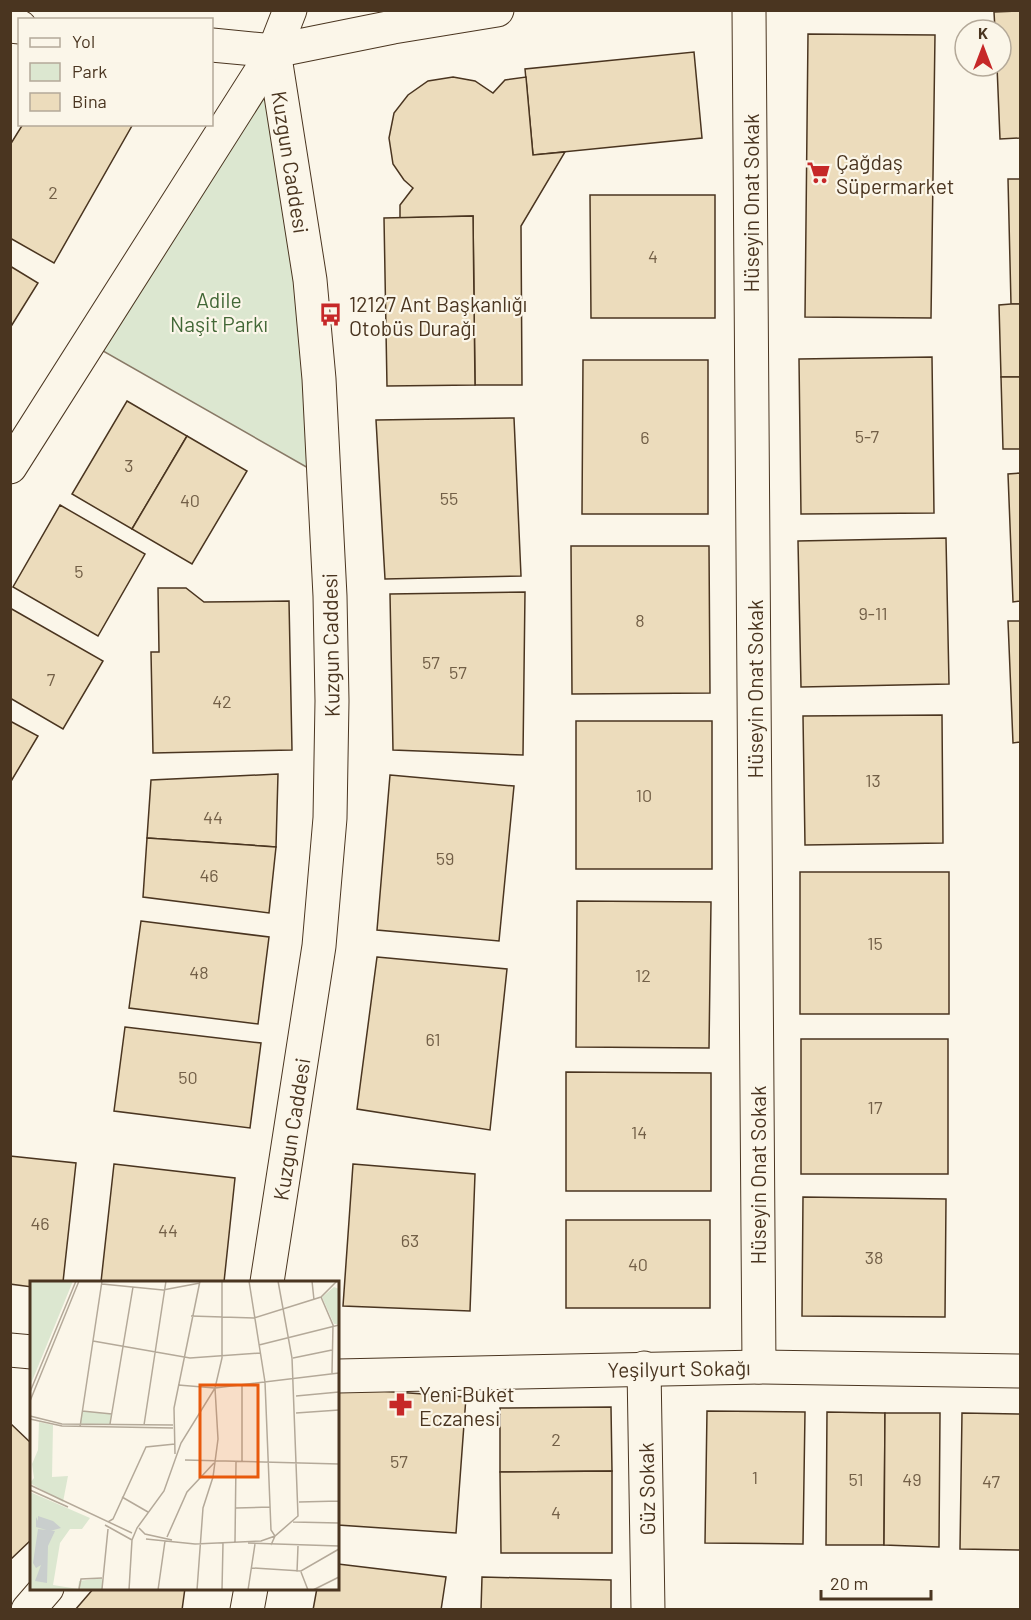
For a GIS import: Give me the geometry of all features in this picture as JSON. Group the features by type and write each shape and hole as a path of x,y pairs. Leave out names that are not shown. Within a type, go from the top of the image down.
{"street":[{"name":"Kuzgun Caddesi","path":"267,1281 319,946 330,818 332,701 330,584 319,379 312,302 274,51 290,10"},
{"path":"213,45 274,51 393,27 497,10"},
{"name":"Hüseyin Onat Sokak","path":"749,10 759,1367"},
{"path":"10,467 274,51"},
{"path":"10,1350 30,1352"},
{"name":"Yeşilyurt Sokağı","path":"339,1376 759,1367 1020,1371"},
{"name":"Güz Sokak","path":"644,1368 648,1610"},
{"path":"28,1610 45,1590"},
{"path":"247,1610 251,1590"}],"green space":[{"name":"Adile Naşit Parkı","path":"274,51 324,477 89,343"}],"building":[{"path":"1020,11 1020,138 1000,139 997,78 1013,78 1013,18 994,18 994,12"},
{"path":"808,34 935,35 931,318 805,317"},
{"path":"694,52 702,138 533,155 525,69"},
{"path":"453,77 475,81 493,93 505,80 526,77 533,155 565,152 521,226 522,385 475,385 473,216 400,218 400,205 413,188 393,164 389,138 394,113 408,95 428,81"},
{"path":"22,126 132,126 54,263 10,238 10,145"},
{"path":"1008,179 1020,179 1020,304 1011,304"},
{"path":"590,195 715,195 715,318 591,318"},
{"path":"473,216 475,385 387,386 384,218"},
{"path":"10,266 38,283 10,328"},
{"path":"1020,304 1020,377 1001,377 999,305"},
{"path":"932,357 934,513 801,514 799,359"},
{"path":"583,360 708,360 708,514 582,514"},
{"path":"1001,377 1020,377 1020,449 1003,449"},
{"path":"127,401 187,436 132,529 72,494"},
{"path":"514,418 521,576 385,579 376,420"},
{"path":"187,436 247,471 192,564 132,529"},
{"path":"1020,473 1020,601 1013,602 1008,474"},
{"path":"60,505 145,554 98,636 13,587"},
{"path":"946,538 949,684 801,687 798,541"},
{"path":"571,546 709,546 710,693 572,694"},
{"path":"158,588 186,588 204,602 289,601 292,750 153,753 151,652 159,652"},
{"path":"525,592 523,755 393,750 390,594"},
{"path":"10,608 103,661 63,729 10,698"},
{"path":"1008,621 1020,621 1020,742 1013,743"},
{"path":"942,715 943,843 805,845 803,716"},
{"path":"10,721 38,736 10,783"},
{"path":"576,721 712,721 712,869 576,869"},
{"path":"278,774 276,847 147,838 151,780"},
{"path":"390,775 514,786 499,941 377,930"},
{"path":"147,838 276,847 269,913 143,897"},
{"path":"800,872 949,872 949,1014 800,1014"},
{"path":"577,901 711,902 709,1048 576,1047"},
{"path":"141,921 269,937 258,1024 129,1008"},
{"path":"377,957 507,969 490,1130 357,1109"},
{"path":"125,1027 261,1043 250,1128 114,1111"},
{"path":"801,1039 948,1039 948,1174 801,1174"},
{"path":"566,1072 711,1073 711,1191 566,1191"},
{"path":"10,1156 76,1163 63,1281 30,1281 30,1287 10,1284"},
{"path":"114,1164 235,1178 224,1281 101,1281"},
{"path":"353,1164 475,1174 470,1311 343,1306"},
{"path":"803,1197 946,1199 945,1317 802,1316"},
{"path":"566,1220 710,1220 710,1308 566,1308"},
{"path":"339,1388 466,1397 456,1533 339,1525"},
{"path":"611,1407 612,1471 500,1472 500,1408"},
{"path":"707,1411 805,1412 803,1544 705,1543"},
{"path":"827,1412 885,1413 884,1545 826,1545"},
{"path":"885,1413 940,1413 939,1547 884,1545"},
{"path":"962,1413 1020,1414 1020,1550 960,1549"},
{"path":"10,1423 30,1442 30,1541 10,1560"},
{"path":"612,1471 612,1553 501,1553 500,1472"},
{"path":"339,1564 446,1577 441,1610 313,1610 317,1590 339,1590"},
{"path":"482,1577 611,1580 611,1610 481,1610"},
{"path":"92,1590 185,1590 182,1610 75,1610"}],"place":[{"name":"Çağdaş Süpermarket","path":"818,173"},
{"name":"12127 Ant Başkanlığı Otobüs Durağı","path":"331,315"},
{"name":"Yeni Buket Eczanesi","path":"401,1405"}]}
